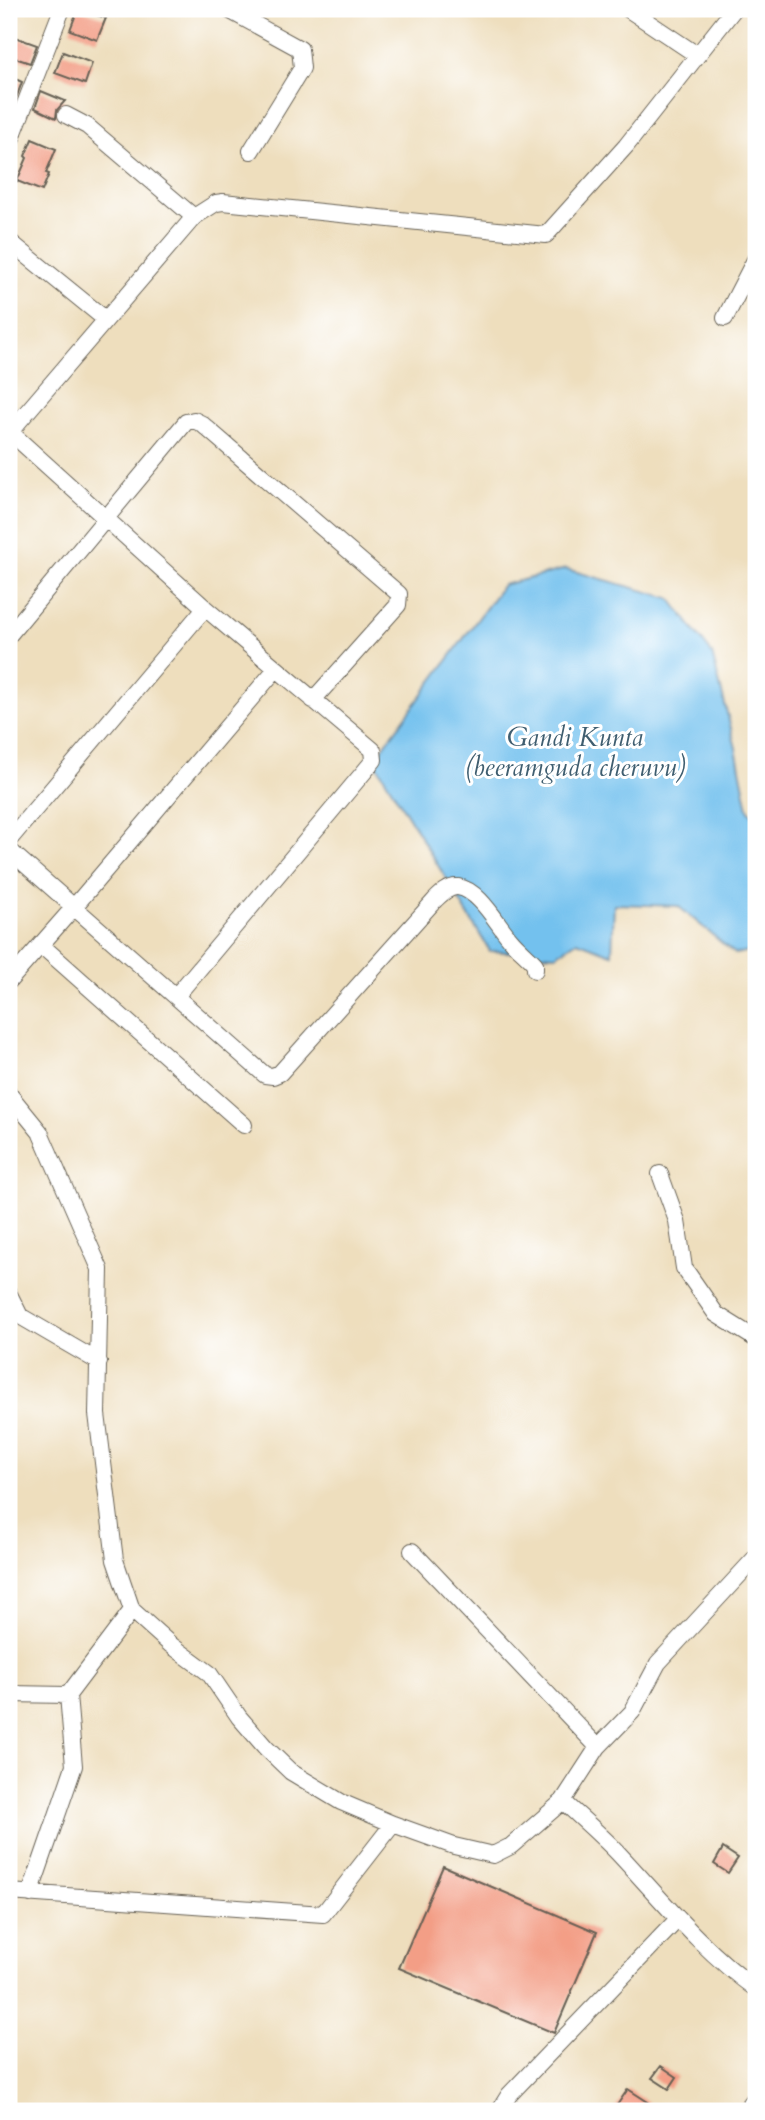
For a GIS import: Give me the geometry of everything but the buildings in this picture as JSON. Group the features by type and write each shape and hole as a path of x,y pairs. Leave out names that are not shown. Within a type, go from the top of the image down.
{"street":[{"path":"11,140 62,9"},
{"path":"227,9 300,49 302,68 251,151"},
{"path":"628,9 697,55"},
{"path":"177,995 374,760 373,750 205,608 9,433 194,217 216,204 223,202 546,236 625,146 734,9"},
{"path":"66,115 88,126 194,217"},
{"path":"9,241 105,319"},
{"path":"725,318 756,258"},
{"path":"9,635 186,422 194,420 202,424 399,594 398,605 313,700"},
{"path":"9,840 205,608"},
{"path":"9,981 276,669"},
{"path":"9,850 265,1075 280,1073 435,900 453,887 469,891 535,964 536,970"},
{"path":"41,945 244,1125"},
{"path":"9,1094 40,1132 100,1269 97,1414 115,1560 132,1610 171,1645 209,1672 239,1717 265,1748 291,1772 341,1802 393,1825 454,1846 493,1855 511,1846 563,1801 598,1747 632,1712 658,1663 756,1557"},
{"path":"660,1174 677,1222 684,1268 716,1314 756,1339"},
{"path":"9,1294 20,1316 99,1362"},
{"path":"412,1551 598,1747"},
{"path":"30,1894 74,1766 68,1695 132,1610"},
{"path":"9,1694 68,1695"},
{"path":"563,1801 617,1851 677,1920 737,1976 756,1989"},
{"path":"9,1892 323,1914 393,1825"},
{"path":"499,2111 509,2095 677,1920"},
{"path":"745,2111 756,2097"}],"water":[{"name":"Gandi Kunta (beeramguda cheruvu)","path":"566,569 670,598 712,654 736,748 748,809 756,819 756,950 735,954 678,906 614,904 612,954 577,941 556,955 490,951 374,760 503,585"}]}
